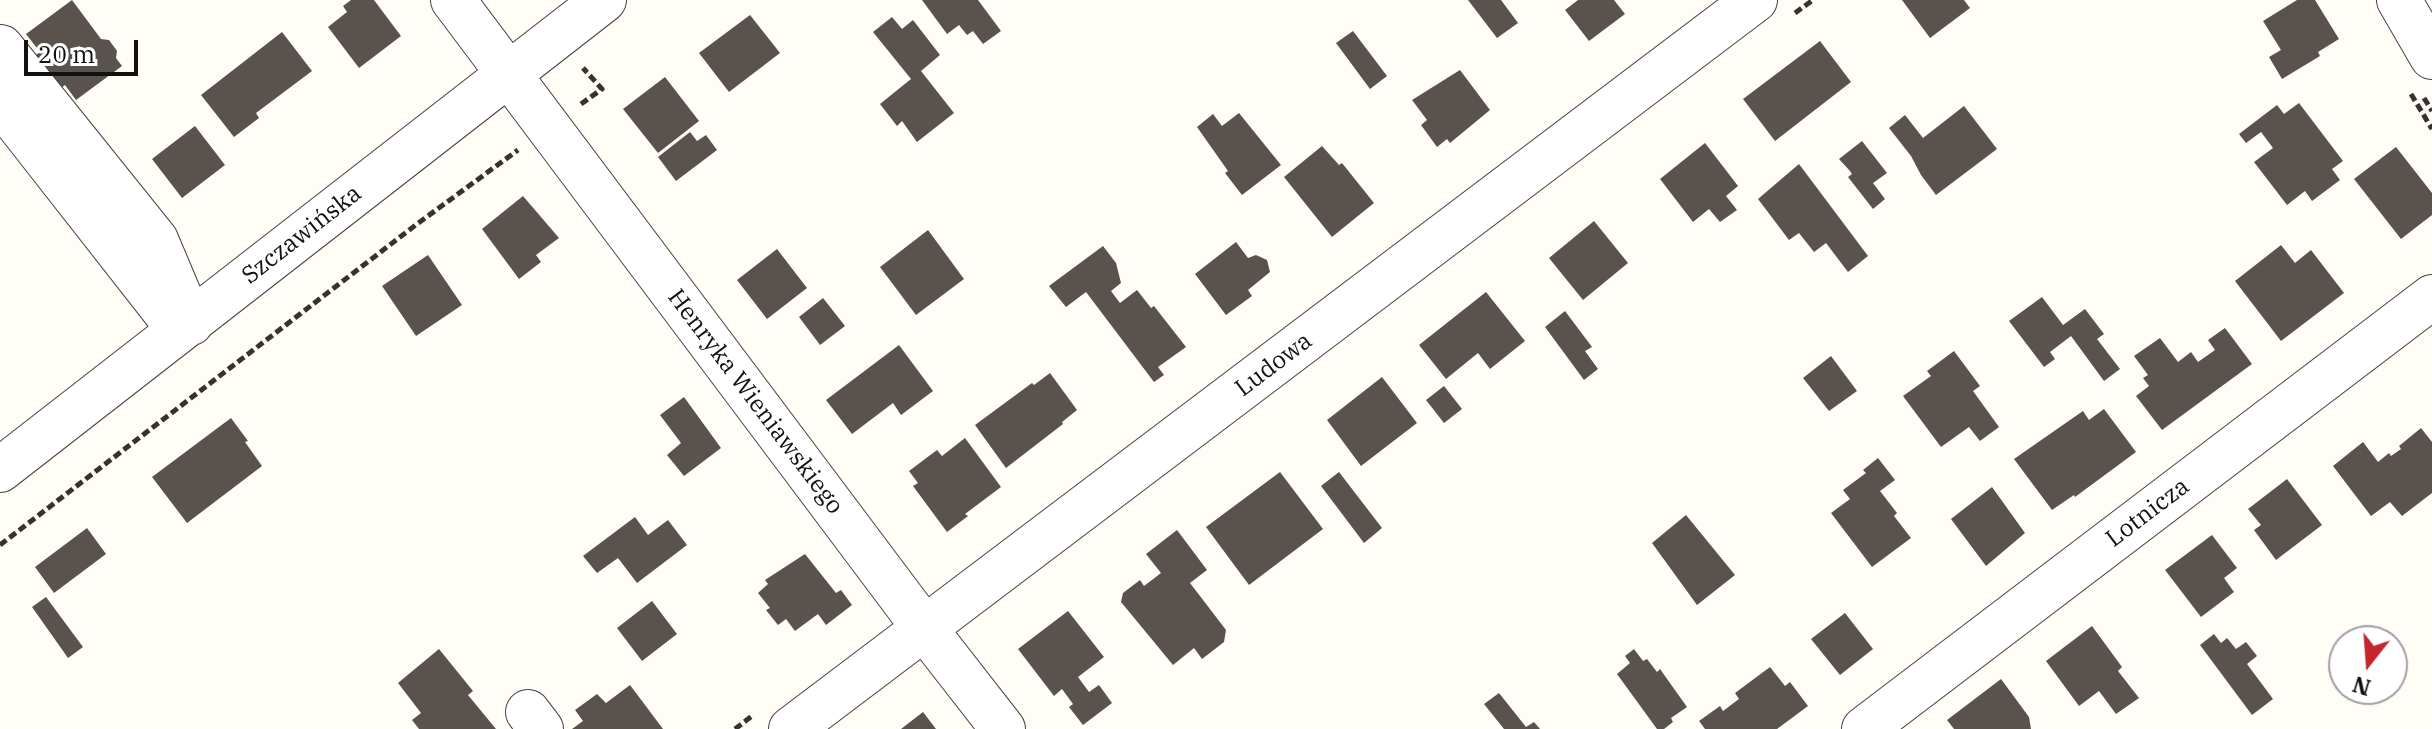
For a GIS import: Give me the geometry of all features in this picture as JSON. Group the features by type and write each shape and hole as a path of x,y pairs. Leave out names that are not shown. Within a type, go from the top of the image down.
{"street":[{"name":"Henryka Wieniawskiego","path":"453,0 1003,729"},
{"name":"Szczawińska","path":"0,470 604,0"},
{"name":"Ludowa","path":"791,729 1755,0"},
{"path":"2399,0 2429,47"},
{"path":"1,47 156,240 185,327"},
{"path":"0,101 185,327"},
{"name":"Lotnicza","path":"1864,729 2432,297"}],"path":[{"path":"0,545 417,224 602,89 556,37"}],"building":[{"path":"72,0 101,39 109,40 122,66 76,100 65,85 61,88 36,55 40,52 26,34"},
{"path":"351,0 374,0 401,36 359,68 328,27 347,12 343,6"},
{"path":"922,0 978,0 1001,31 983,44 973,31 967,35 959,25 947,34"},
{"path":"1468,0 1501,0 1518,23 1497,38"},
{"path":"1578,0 1614,0 1625,14 1589,41 1565,10"},
{"path":"1902,0 1964,0 1970,8 1930,38"},
{"path":"2297,0 2315,0 2339,39 2318,52 2320,56 2282,79 2269,57 2281,50 2263,21"},
{"path":"750,15 780,53 729,92 699,53"},
{"path":"892,17 902,29 913,20 940,55 921,71 954,113 917,142 902,121 897,126 880,104 911,79 873,32"},
{"path":"1353,31 1387,76 1370,89 1336,43"},
{"path":"282,32 312,71 256,113 259,118 234,137 201,95"},
{"path":"1820,41 1851,82 1775,141 1743,99"},
{"path":"1460,70 1490,110 1450,143 1447,139 1437,147 1421,125 1427,120 1412,100"},
{"path":"665,77 699,121 658,153 623,109"},
{"path":"2299,103 2343,161 2332,169 2340,180 2312,201 2305,191 2287,205 2254,162 2273,148 2261,132 2246,143 2239,134 2277,105 2284,114"},
{"path":"1964,106 1997,149 1936,195 1889,128 1905,115 1923,138"},
{"path":"1239,113 1281,165 1242,195 1197,127 1213,114 1222,126"},
{"path":"195,126 225,165 182,198 152,159"},
{"path":"690,132 697,141 706,135 717,150 676,181 658,157"},
{"path":"1862,141 1887,173 1873,183 1885,199 1873,209 1848,177 1852,174 1839,159"},
{"path":"1705,143 1738,186 1726,196 1737,210 1720,222 1709,209 1693,222 1660,179"},
{"path":"1322,146 1339,165 1342,163 1374,203 1332,237 1284,177"},
{"path":"2396,147 2432,193 2432,215 2401,239 2354,179"},
{"path":"1799,164 1868,256 1848,272 1826,243 1814,252 1799,233 1789,240 1758,199"},
{"path":"523,196 559,238 536,255 541,262 519,279 482,229"},
{"path":"1594,221 1628,263 1583,300 1549,258"},
{"path":"928,230 964,279 916,315 880,267"},
{"path":"1236,242 1248,258 1256,255 1267,260 1270,272 1248,290 1252,296 1226,315 1195,274"},
{"path":"2281,245 2295,263 2311,250 2344,293 2281,341 2235,281"},
{"path":"1103,246 1116,263 1121,283 1111,291 1120,303 1137,290 1151,308 1154,306 1186,347 1158,367 1164,375 1154,382 1086,292 1066,307 1049,286"},
{"path":"777,249 807,288 767,319 737,280"},
{"path":"428,255 462,305 416,336 382,286"},
{"path":"1486,292 1525,341 1490,369 1478,353 1446,379 1419,345"},
{"path":"2042,297 2063,325 2085,309 2104,334 2097,339 2120,369 2104,381 2071,336 2050,352 2055,359 2044,367 2009,321"},
{"path":"823,298 845,326 820,345 799,317"},
{"path":"1565,311 1592,347 1585,351 1598,369 1584,380 1545,327"},
{"path":"2225,328 2252,364 2162,430 2136,396 2149,386 2143,378 2148,375 2134,356 2160,338 2178,362 2191,352 2198,362 2215,350 2208,340"},
{"path":"899,345 933,391 901,415 893,403 852,434 826,400"},
{"path":"1954,351 1980,386 1973,391 1999,427 1980,441 1969,427 1941,447 1903,396 1931,376 1927,371"},
{"path":"1831,356 1857,391 1829,411 1803,378"},
{"path":"1050,373 1077,410 1006,468 975,425"},
{"path":"1382,377 1417,423 1361,466 1327,420"},
{"path":"1444,386 1462,409 1444,423 1426,400"},
{"path":"684,397 721,448 684,476 667,455 681,443 660,415"},
{"path":"2104,409 2136,452 2052,510 2014,459 2083,411 2089,420"},
{"path":"231,418 262,466 187,523 152,477"},
{"path":"2421,428 2432,442 2432,493 2402,516 2390,502 2371,516 2333,466 2363,442 2378,462 2389,453 2391,456 2401,449 2399,446"},
{"path":"965,438 1001,487 947,532 913,486 918,483 909,471 937,450 942,456"},
{"path":"1878,458 1895,480 1880,491 1911,538 1872,567 1831,513 1850,499 1843,490 1866,473 1863,470"},
{"path":"1280,472 1323,529 1249,585 1206,527"},
{"path":"1339,472 1382,528 1364,543 1321,486"},
{"path":"2287,479 2322,525 2276,560 2254,530 2261,525 2248,509"},
{"path":"1992,487 2025,533 1986,566 1951,519"},
{"path":"1686,515 1735,575 1697,605 1652,543"},
{"path":"635,517 648,535 668,520 687,545 637,583 618,558 597,573 583,556"},
{"path":"87,528 106,554 54,593 35,567"},
{"path":"1177,530 1207,570 1190,583 1226,630 1224,642 1202,659 1194,648 1173,665 1121,602 1123,593 1140,580 1144,586 1161,573 1146,554"},
{"path":"2212,535 2237,568 2224,578 2234,592 2201,617 2165,570"},
{"path":"805,554 836,593 841,590 852,605 826,625 818,614 795,631 786,619 778,625 758,593 768,584 765,580"},
{"path":"46,597 83,647 68,658 32,607"},
{"path":"652,601 677,634 642,661 617,628"},
{"path":"1068,611 1104,657 1078,677 1089,692 1099,685 1112,703 1083,725 1069,707 1073,704 1062,689 1054,696 1018,649"},
{"path":"1845,613 1873,649 1840,675 1811,639"},
{"path":"2092,626 2122,667 2118,671 2139,698 2116,714 2099,691 2079,706 2046,661"},
{"path":"2214,634 2221,643 2227,638 2236,649 2246,642 2257,656 2247,664 2273,699 2252,715 2200,645"},
{"path":"439,649 473,691 468,695 496,729 419,729 412,720 421,713 398,683"},
{"path":"1634,649 1657,672 1660,669 1687,707 1671,718 1673,722 1664,729 1657,729 1617,674 1630,663 1625,656"},
{"path":"1770,667 1785,686 1790,682 1808,706 1777,729 1705,729 1699,721 1720,706 1723,711 1739,699 1735,693"},
{"path":"2001,679 2029,717 2031,729 1954,729 1947,720"},
{"path":"630,685 663,729 572,729 583,721 575,710 597,694 606,703"},
{"path":"1499,693 1526,727 1534,722 1540,729 1504,729 1484,704"},
{"path":"923,712 936,729 901,729"}]}
